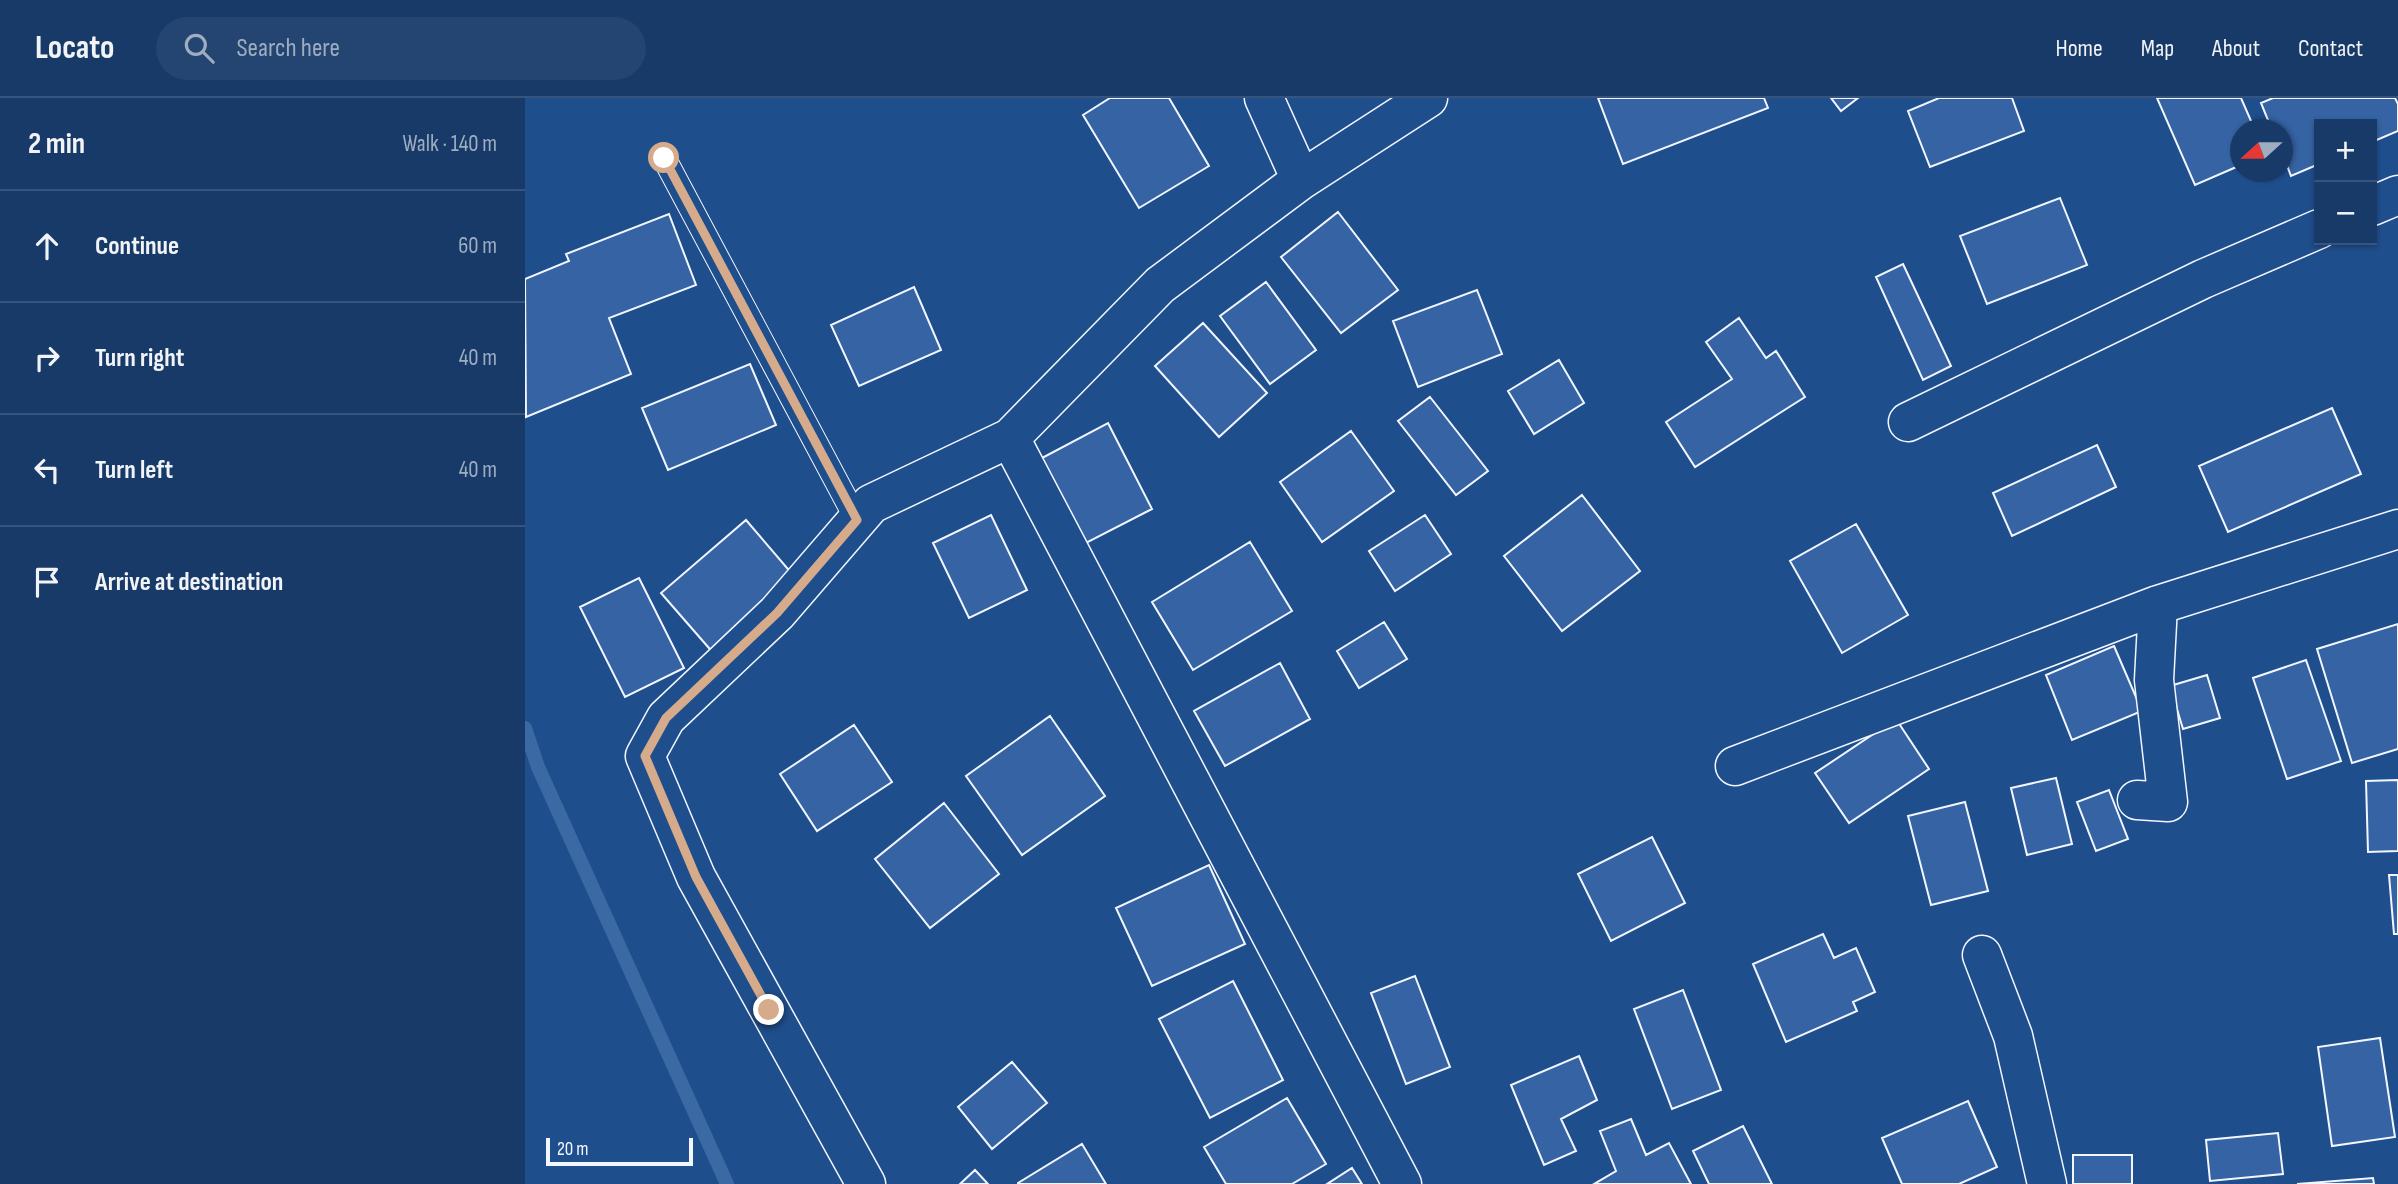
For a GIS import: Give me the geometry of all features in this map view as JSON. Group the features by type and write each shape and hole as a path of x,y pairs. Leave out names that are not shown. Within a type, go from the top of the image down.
{"street":[{"path":"1265,98 1301,180"},
{"path":"866,1184 696,877 645,756 666,718 777,613 870,504 1010,438 1160,285 1301,180 1428,98"},
{"path":"2377,204 2398,195"},
{"path":"1908,422 2203,279 2314,231"},
{"path":"1010,438 1402,1184"},
{"path":"1735,766 2158,605 2398,529"},
{"path":"2137,800 2168,802 2154,680 2158,605"},
{"path":"1982,955 2013,1037 2047,1184"}],"lane":[{"path":"664,158 857,520"}],"building":[{"path":"1110,98 1169,98 1209,166 1139,208 1083,115"},
{"path":"1598,98 1764,98 1768,108 1623,164"},
{"path":"1831,98 1858,98 1841,111"},
{"path":"1939,98 2012,98 2024,131 1930,167 1908,111"},
{"path":"2157,98 2241,98 2250,119 2230,119 2230,170 2195,185"},
{"path":"2273,98 2395,98 2398,104 2398,131 2377,140 2377,119 2314,119 2314,166 2293,175 2293,119 2268,119 2261,103"},
{"path":"2060,198 2087,265 1987,304 1960,236"},
{"path":"1338,212 1398,290 1341,333 1281,257"},
{"path":"669,214 696,285 609,318 631,374 526,417 525,279 569,261 566,254"},
{"path":"1903,264 1951,366 1923,380 1876,277"},
{"path":"1266,282 1316,350 1270,384 1220,316"},
{"path":"914,287 941,350 859,386 831,325"},
{"path":"1477,290 1502,354 1418,387 1393,321"},
{"path":"1739,318 1766,358 1776,351 1805,397 1695,467 1666,422 1732,379 1706,342"},
{"path":"1203,323 1267,393 1219,437 1155,366"},
{"path":"1559,360 1584,403 1534,434 1508,391"},
{"path":"750,364 776,425 668,470 642,408"},
{"path":"1430,397 1488,471 1456,495 1398,421"},
{"path":"2332,408 2361,474 2228,532 2199,466"},
{"path":"1108,423 1152,509 1086,543 1042,458"},
{"path":"1351,431 1394,491 1322,542 1280,482"},
{"path":"2097,445 2116,487 2012,536 1993,493"},
{"path":"1582,495 1640,571 1562,631 1504,556"},
{"path":"991,515 1027,590 969,618 933,543"},
{"path":"1425,515 1451,554 1395,591 1369,551"},
{"path":"746,520 799,582 715,655 661,593"},
{"path":"1856,524 1908,615 1842,653 1790,561"},
{"path":"1250,542 1292,611 1193,670 1152,602"},
{"path":"639,578 684,668 625,697 580,607"},
{"path":"1384,622 1407,659 1359,688 1337,651"},
{"path":"2398,624 2398,749 2352,763 2317,649"},
{"path":"2114,646 2142,711 2072,740 2046,675"},
{"path":"2306,660 2341,761 2287,779 2253,678"},
{"path":"1280,663 1310,719 1225,766 1194,711"},
{"path":"2207,675 2220,718 2183,729 2170,686"},
{"path":"1050,716 1105,796 1022,855 966,776"},
{"path":"1896,719 1929,769 1849,823 1815,773"},
{"path":"854,725 892,782 817,831 780,774"},
{"path":"2056,778 2072,844 2027,855 2011,788"},
{"path":"2398,780 2398,851 2368,852 2366,781"},
{"path":"2109,790 2128,839 2096,851 2077,802"},
{"path":"1965,802 1988,891 1931,905 1908,816"},
{"path":"944,803 999,874 930,928 875,859"},
{"path":"1652,837 1685,903 1611,941 1578,874"},
{"path":"1209,865 1245,944 1152,986 1116,908"},
{"path":"2389,875 2398,875 2398,934 2394,934"},
{"path":"1823,934 1834,958 1856,948 1875,992 1853,1002 1857,1011 1786,1042 1753,964"},
{"path":"1415,976 1450,1067 1406,1084 1371,993"},
{"path":"1233,981 1283,1080 1210,1118 1159,1019"},
{"path":"1683,990 1721,1090 1672,1109 1634,1009"},
{"path":"2380,1038 2395,1137 2332,1146 2318,1047"},
{"path":"1579,1056 1597,1100 1561,1119 1576,1151 1544,1165 1511,1085"},
{"path":"1012,1062 1047,1103 992,1149 958,1107"},
{"path":"1287,1098 1326,1164 1292,1184 1226,1184 1204,1147"},
{"path":"1968,1101 1997,1167 1959,1184 1902,1184 1882,1138"},
{"path":"1631,1119 1646,1155 1669,1143 1691,1184 1594,1184 1616,1171 1600,1131"},
{"path":"1743,1126 1772,1184 1709,1184 1693,1151"},
{"path":"2278,1133 2283,1174 2210,1181 2206,1140"},
{"path":"1082,1144 1106,1184 1018,1184 1018,1183"},
{"path":"2073,1155 2132,1155 2132,1184 2073,1184"},
{"path":"1352,1168 1362,1184 1327,1184"},
{"path":"975,1170 988,1184 960,1184"},
{"path":"2373,1178 2374,1184 2297,1184"}],"waterway":[{"path":"525,728 538,767 727,1184"}],"route":[{"path":"664,158 857,520 777,613 666,718 645,756 696,877 769,1010"}]}
